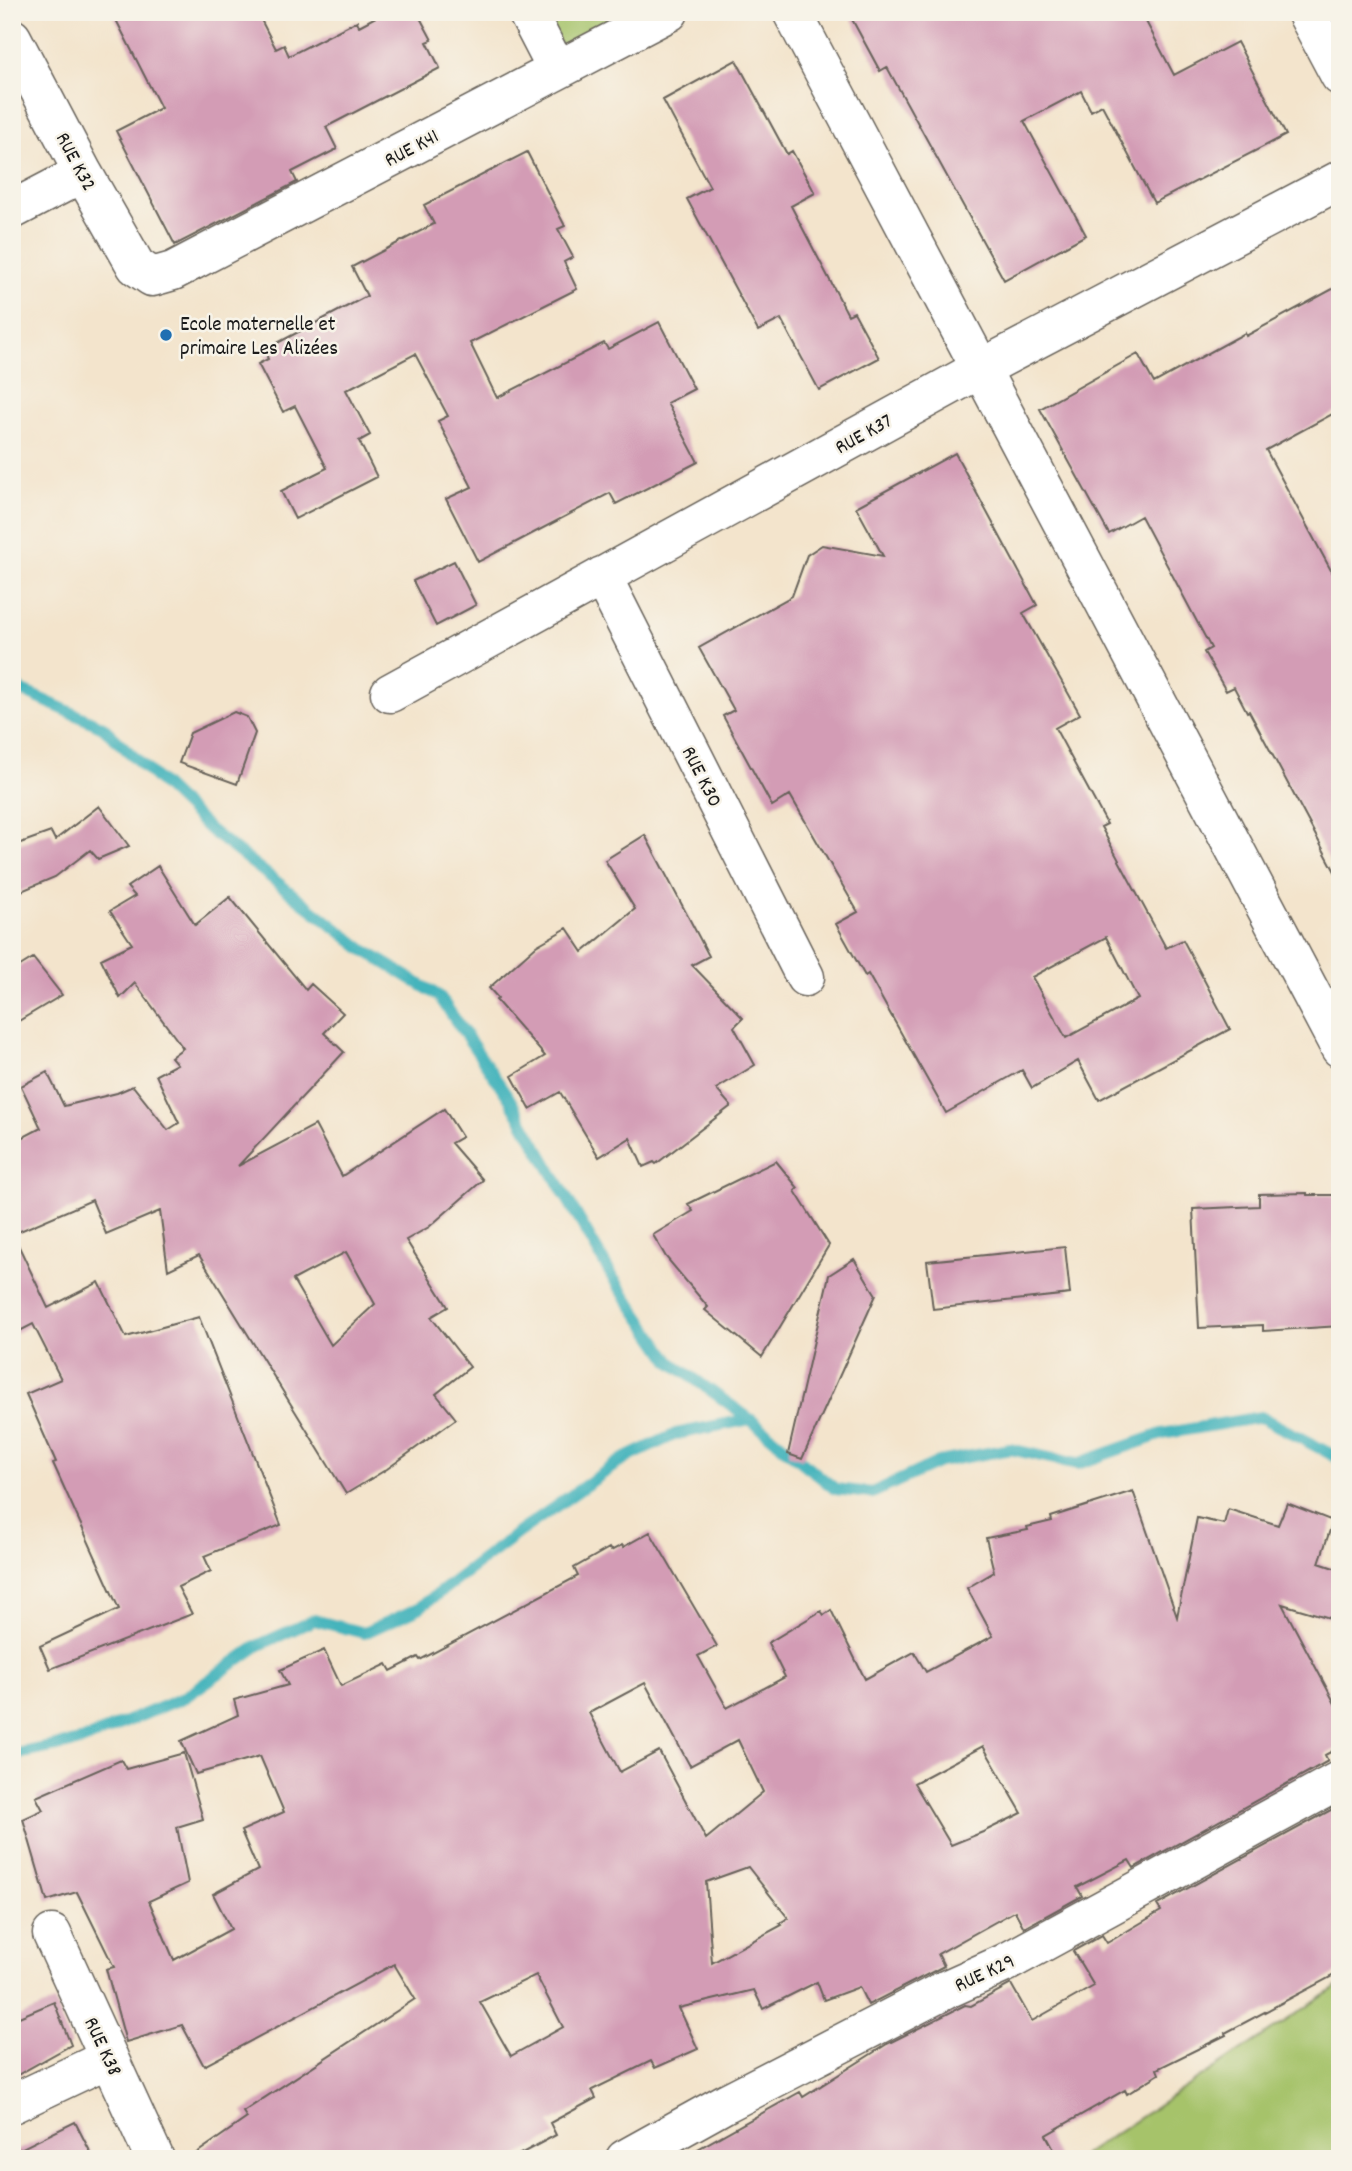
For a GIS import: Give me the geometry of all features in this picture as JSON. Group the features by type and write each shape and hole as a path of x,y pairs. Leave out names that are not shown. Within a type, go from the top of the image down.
{"street":[{"path":"527,12 557,70"},
{"name":"RUE K41","path":"152,277 173,271 669,12"},
{"path":"792,12 1340,1048"},
{"path":"1306,12 1340,76"},
{"name":"RUE K32","path":"12,38 83,173 136,265 152,277"},
{"path":"12,210 83,173"},
{"name":"RUE K37","path":"390,693 980,369 1340,180"},
{"name":"RUE K30","path":"602,576 805,977"},
{"name":"RUE K29","path":"625,2159 726,2103 945,1990 1005,1964 1340,1780"},
{"name":"RUE K38","path":"52,1934 155,2159"},
{"path":"12,2104 109,2058"}],"green space":[{"path":"512,12 629,12 565,46"},
{"path":"1340,1985 1340,2159 1077,2159"}],"building":[{"path":"112,12 257,12 276,49 284,45 289,56 357,21 359,26 385,12 417,12 432,40 427,42 440,68 326,127 337,149 292,172 297,182 175,245 116,131 161,108"},
{"path":"848,12 1141,12 1174,75 1237,42 1286,135 1154,203 1102,105 1091,111 1081,91 1024,121 1086,235 1004,280 887,67 880,71"},
{"path":"736,60 787,154 792,151 815,193 791,206 848,315 854,312 879,358 819,390 781,319 758,331 687,199 710,187 663,100"},
{"path":"527,152 565,226 558,229 573,257 564,262 577,289 470,343 497,398 604,343 608,349 659,322 694,389 667,403 698,462 616,504 610,493 478,562 446,499 472,487 438,421 448,416 415,354 346,390 370,435 359,441 377,477 295,519 281,491 327,468 295,406 283,412 258,364 268,359 264,350 367,296 352,267 434,224 424,205"},
{"path":"1340,285 1340,410 1266,450 1340,587 1340,881 1249,711 1247,712 1234,687 1226,691 1204,652 1211,648 1141,516 1109,534 1040,409 1138,354 1154,383"},
{"path":"955,453 1037,605 1023,613 1080,714 1055,728 1107,824 1101,827 1166,948 1183,940 1230,1029 1099,1100 1078,1061 1032,1088 1022,1070 946,1113 868,974 865,976 836,924 858,912 790,795 772,806 723,716 734,710 699,648 792,596 807,555 822,545 883,556 856,507","holes":["1106,937 1138,999 1066,1038 1032,977"]},
{"path":"454,561 476,605 436,626 413,581"},
{"path":"234,712 247,717 255,733 237,784 179,763 190,733"},
{"path":"99,806 129,846 98,859 90,850 55,877 12,895 12,846 51,832 55,840"},
{"path":"645,835 709,956 692,965 743,1018 734,1027 755,1065 716,1089 731,1106 656,1164 654,1162 643,1167 630,1138 599,1157 560,1092 530,1109 512,1076 545,1056 496,1000 498,998 489,988 536,946 567,928 583,952 635,909 605,860"},
{"path":"158,866 195,925 230,897 306,990 311,984 343,1013 324,1033 344,1052 238,1166 315,1125 342,1176 444,1109 462,1137 451,1143 483,1180 429,1227 406,1240 448,1307 431,1317 470,1367 436,1394 456,1419 387,1469 346,1494 199,1255 168,1270 160,1211 106,1234 92,1200 13,1234 48,1308 99,1282 126,1337 199,1317 281,1525 204,1556 211,1571 178,1587 192,1614 50,1669 40,1646 119,1609 53,1463 56,1462 26,1394 61,1379 33,1324 12,1335 12,1143 41,1128 21,1086 47,1072 64,1106 117,1093 133,1086 168,1130 179,1123 156,1075 177,1064 171,1057 183,1048 135,983 120,998 101,959 132,944 110,911 135,896 127,887","holes":["346,1252 375,1304 331,1345 293,1280"]},
{"path":"33,958 62,995 12,1025 12,971"},
{"path":"776,1161 798,1188 795,1191 829,1245 762,1357 705,1310 708,1307 666,1257 653,1235 693,1211 688,1204"},
{"path":"1259,1194 1340,1195 1340,1326 1263,1331 1263,1325 1199,1328 1193,1209 1259,1206"},
{"path":"1065,1247 1070,1294 933,1309 927,1261"},
{"path":"854,1259 876,1295 802,1459 788,1454 829,1275"},
{"path":"1133,1491 1177,1617 1197,1518 1224,1524 1228,1509 1278,1525 1287,1503 1333,1521 1319,1563 1340,1570 1340,1621 1282,1604 1340,1713 1340,1747 1325,1755 1328,1761 1134,1868 1129,1860 1077,1887 1082,1896 1024,1928 1015,1911 938,1954 944,1966 868,2005 859,1987 824,2000 817,1982 763,2009 754,1990 679,2008 698,2049 655,2068 651,2061 592,2090 596,2098 550,2123 556,2135 511,2159 188,2159 247,2118 243,2112 415,1999 394,1964 204,2066 182,2025 126,2042 106,1969 114,1967 77,1892 47,1901 23,1819 43,1810 36,1797 121,1760 126,1769 184,1753 203,1819 177,1827 188,1883 149,1901 174,1960 231,1929 213,1894 258,1870 241,1831 284,1812 260,1756 196,1774 181,1741 238,1715 234,1700 288,1685 280,1670 324,1650 341,1686 387,1664 391,1671 418,1657 420,1660 578,1576 574,1568 609,1548 611,1551 622,1545 623,1547 650,1532 717,1646 698,1656 727,1708 785,1677 768,1643 821,1611 824,1615 831,1610 865,1679 914,1652 926,1672 993,1636 967,1588 994,1572 986,1538 1028,1530 1027,1527 1052,1521 1051,1517","holes":["645,1683 690,1766 738,1740 763,1792 706,1839 659,1751 620,1772 589,1713","983,1746 1022,1813 951,1845 914,1783","748,1867 788,1918 780,1923 782,1925 712,1963 706,1882","536,1975 563,2027 511,2056 480,2002"]},
{"path":"1340,1805 1340,1972 1225,2033 1226,2035 1157,2069 1159,2074 1127,2094 1125,2090 1046,2135 1059,2159 680,2159 800,2092 803,2097 887,2044 965,2005 971,2006 1011,1984 1032,2021 1094,1986 1073,1951 1102,1935 1107,1943 1161,1911 1157,1905"},
{"path":"54,2002 71,2045 12,2078 12,2020"},
{"path":"75,2122 94,2159 12,2159 12,2153"}],"waterway":[{"path":"12,686 103,727 210,830 364,950 439,996 509,1098 613,1278 671,1362 750,1419"},
{"path":"12,1755 81,1741 185,1697 259,1645 314,1620 364,1633 419,1608 519,1532 622,1460 676,1434 750,1419 835,1489 872,1493 939,1462 1010,1449 1077,1464 1162,1434 1261,1417 1340,1459"}],"place":[{"name":"Ecole maternelle et primaire Les Alizées","path":"166,335"}]}
